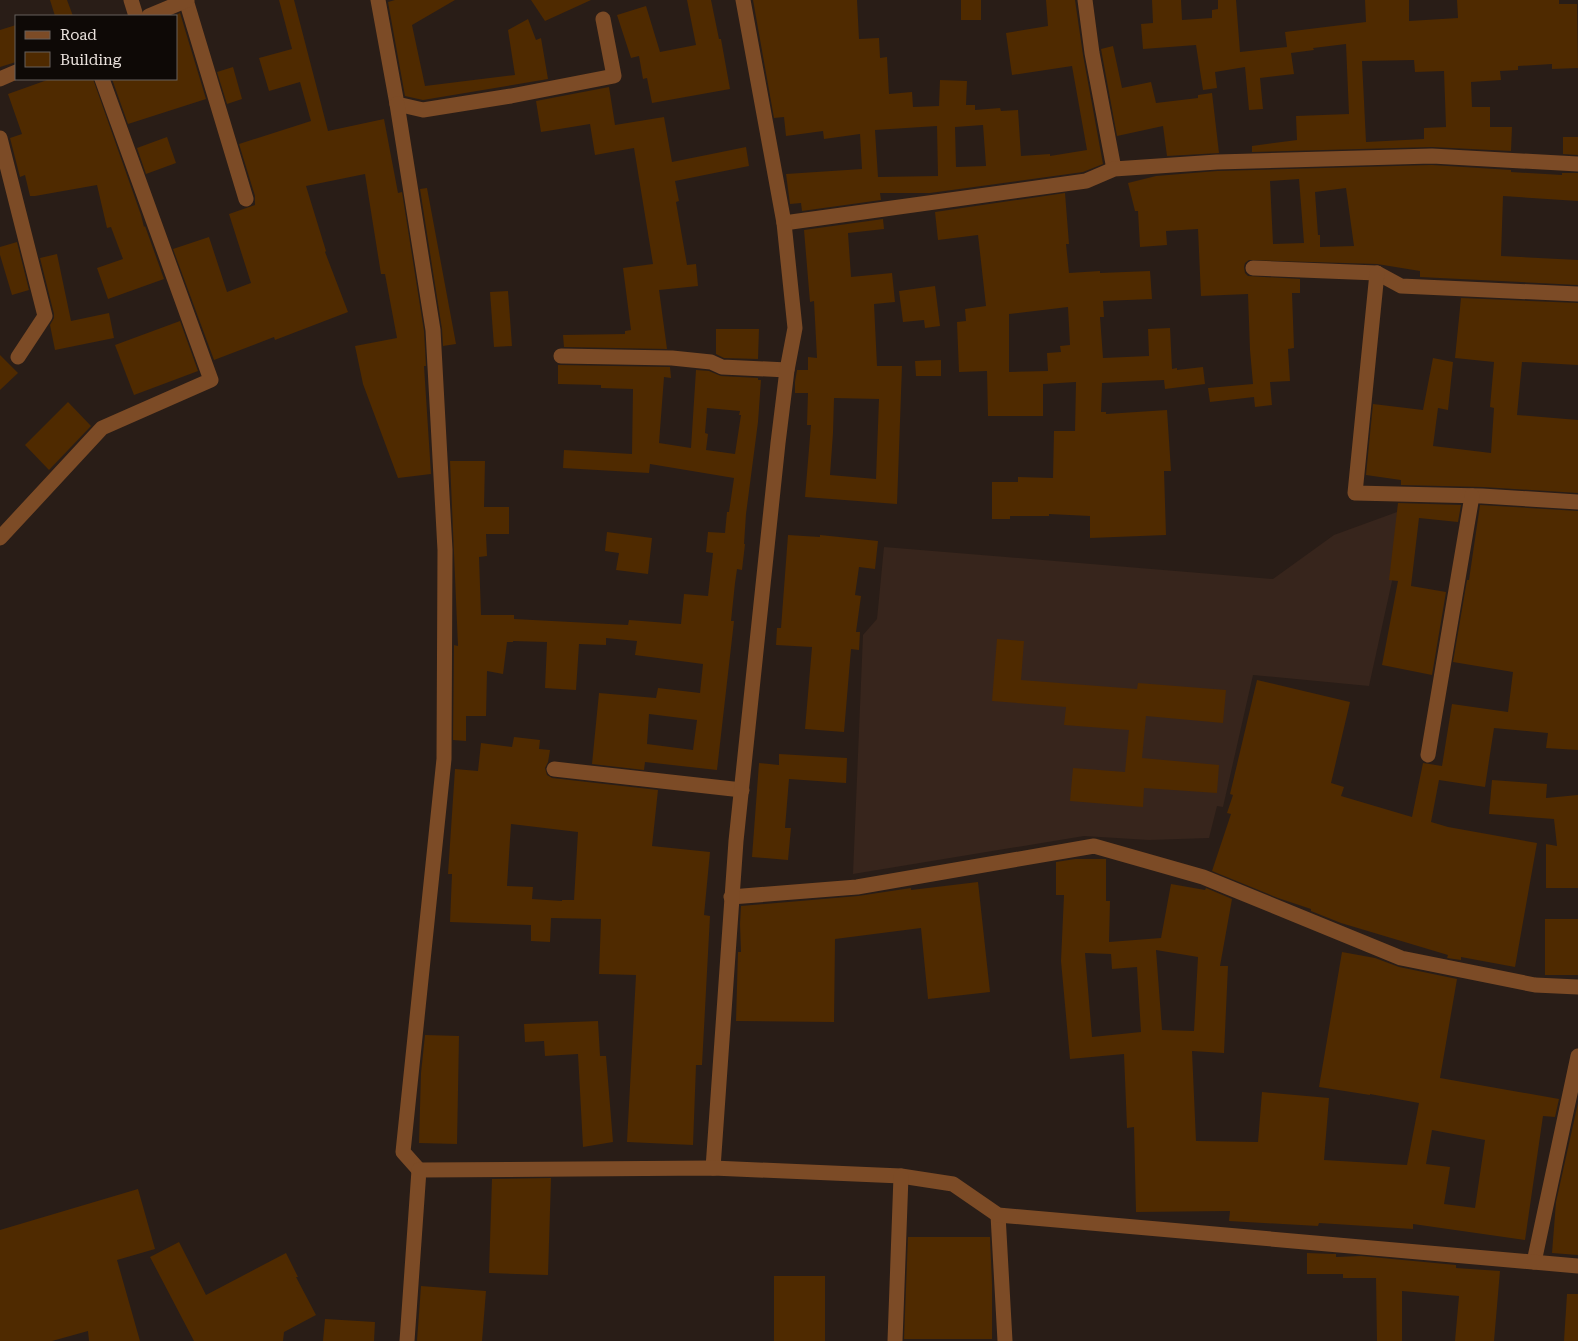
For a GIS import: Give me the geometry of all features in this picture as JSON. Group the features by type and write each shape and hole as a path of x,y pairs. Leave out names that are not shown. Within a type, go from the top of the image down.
{"street":[{"path":"131,0 136,15"},
{"path":"151,15 186,0 246,199"},
{"path":"378,0 397,104 433,330 445,550 444,759 403,1152 419,1170 407,1341"},
{"path":"713,1168 731,897 787,370 795,328 784,223 743,0"},
{"path":"1085,0 1092,54 1114,169"},
{"path":"397,104 423,110 511,96 614,76 603,19"},
{"path":"0,79 15,72"},
{"path":"0,538 102,428 211,380 102,80"},
{"path":"0,138 45,316 18,356"},
{"path":"784,223 1086,181 1114,169 1217,162 1432,156 1578,164"},
{"path":"1253,268 1376,272 1401,286 1578,294"},
{"path":"1376,272 1355,493 1472,496 1578,502"},
{"path":"561,356 672,358 711,362 722,367 787,370"},
{"path":"1428,755 1472,496"},
{"path":"554,769 742,790"},
{"path":"731,897 857,887 1094,846 1203,878 1402,958 1535,985 1578,987"},
{"path":"1534,1262 1578,1056"},
{"path":"419,1170 713,1168 901,1176 953,1184 998,1215 1578,1266"},
{"path":"895,1341 901,1176"},
{"path":"998,1215 1005,1341"}],"shaded area":[{"path":"1408,508 1369,686 1253,675 1223,807 1217,806 1209,838 1149,840 1084,836 853,874 863,635 877,619 884,547 1273,579 1334,535"}],"building":[{"path":"50,0 67,0 73,15 55,15"},
{"path":"279,0 294,0 328,131 384,119 398,193 402,192 424,331 426,366 424,366 431,474 398,478 363,384 355,346 397,338 385,274 381,274 365,174 306,186 325,252 348,312 275,340 274,337 214,360 173,249 209,237 227,292 251,283 229,214 255,205 255,196 239,144 311,121 300,82 269,91 259,58 292,49"},
{"path":"395,0 455,0 412,25 425,86 515,75 508,30 528,19 536,40 541,38 548,79 423,100 405,96 388,2"},
{"path":"531,0 591,0 545,21"},
{"path":"687,0 711,0 719,39 721,39 730,89 652,103 647,78 643,79 639,56 631,58 617,15 646,6 660,52 696,45"},
{"path":"753,0 857,0 859,39 879,38 880,58 887,57 889,94 912,92 913,107 939,106 940,80 967,81 966,105 975,105 975,110 1000,108 1001,111 1018,110 1021,156 1050,154 1050,156 1087,150 1072,66 1012,75 1006,33 1048,26 1046,0 1075,0 1103,164 1083,172 930,193 880,193 881,200 802,211 801,203 790,204 786,174 862,169 860,134 824,139 823,131 786,136 784,117 774,118","holes":["983,125 986,166 956,167 955,127","937,126 938,176 878,177 875,130"]},
{"path":"961,0 981,0 981,20 961,20"},
{"path":"1152,0 1181,0 1182,20 1212,18 1212,10 1218,9 1218,0 1236,0 1240,52 1287,47 1285,32 1366,22 1365,0 1409,0 1409,21 1458,18 1457,0 1559,0 1559,4 1577,4 1578,68 1552,69 1552,64 1518,66 1518,70 1500,71 1501,80 1471,82 1472,107 1490,107 1490,127 1512,127 1511,151 1432,147 1252,152 1252,146 1297,140 1296,116 1349,114 1346,44 1291,53 1294,74 1260,78 1263,109 1249,110 1245,67 1215,72 1217,88 1203,90 1196,45 1143,49 1141,24 1153,23","holes":["1414,60 1415,72 1444,71 1446,127 1424,128 1424,139 1366,142 1362,61"]},
{"path":"180,13 206,99 128,124 112,80 178,80 178,15 176,15"},
{"path":"15,25 15,62 0,67 0,30"},
{"path":"1113,46 1122,88 1151,82 1156,103 1198,98 1198,95 1212,93 1219,153 1167,156 1163,126 1117,136 1101,49"},
{"path":"233,67 242,99 227,104 217,72"},
{"path":"47,80 93,80 164,279 108,299 97,268 123,259 111,227 107,228 97,185 30,196 25,175 20,177 10,138 22,134 8,94"},
{"path":"609,87 615,125 664,117 672,162 746,147 749,166 675,181 679,201 676,202 687,265 696,264 698,286 659,290 667,349 564,347 563,335 625,334 625,331 631,330 623,268 653,264 634,148 595,155 590,124 541,132 536,101"},
{"path":"167,137 176,163 146,174 137,148"},
{"path":"1563,137 1578,137 1578,155 1563,154"},
{"path":"1432,165 1562,175 1562,173 1578,173 1578,201 1503,196 1501,256 1578,260 1578,285 1420,277 1420,271 1377,264 1249,260 1245,263 1244,267 1245,273 1248,276 1300,279 1300,293 1292,293 1294,348 1288,349 1290,381 1270,382 1272,405 1255,407 1254,397 1210,402 1208,388 1253,384 1248,294 1201,296 1198,229 1166,231 1167,245 1140,247 1138,211 1135,211 1128,183 1156,176 1217,171","holes":["1299,179 1304,243 1273,244 1270,181","1346,188 1354,246 1320,247 1315,192"]},
{"path":"427,188 456,344 443,346 420,189"},
{"path":"1065,193 1069,244 1066,244 1069,273 1150,271 1152,299 1103,301 1104,317 1100,317 1103,358 1149,356 1148,329 1170,328 1172,369 1203,367 1205,384 1165,389 1164,380 1102,383 1101,412 1106,412 1106,414 1167,410 1171,471 1164,471 1166,535 1090,538 1090,516 1049,514 1049,516 1010,516 1010,519 992,519 992,482 1018,482 1018,477 1053,478 1054,431 1075,431 1076,382 1043,384 1043,416 988,416 987,371 959,372 957,322 966,321 965,309 986,306 978,235 938,240 935,212","holes":["1068,307 1070,345 1060,346 1061,352 1047,353 1048,371 1009,372 1009,314"]},
{"path":"883,219 884,229 848,233 851,277 892,273 895,302 874,304 877,366 902,366 897,504 805,497 811,425 807,425 808,393 795,393 795,382 797,370 808,370 808,357 817,358 814,301 810,302 804,230","holes":["834,398 879,399 876,479 830,475"]},
{"path":"17,242 29,290 12,295 0,255 0,247"},
{"path":"57,254 71,321 109,313 114,338 55,350 50,325 54,314 40,258"},
{"path":"935,286 940,326 925,328 924,320 903,322 899,291"},
{"path":"508,291 512,346 494,347 490,292"},
{"path":"1461,298 1578,303 1578,365 1522,362 1517,415 1578,420 1578,493 1483,487 1401,485 1401,480 1366,475 1373,404 1423,410 1433,358 1453,362 1448,410 1438,408 1433,446 1491,453 1494,408 1490,407 1494,362 1455,358"},
{"path":"180,321 198,371 134,395 115,345"},
{"path":"716,329 759,329 758,359 724,358 716,354"},
{"path":"0,355 18,373 0,390"},
{"path":"941,360 941,376 916,376 915,361"},
{"path":"558,365 670,367 671,378 664,377 659,443 691,448 696,370 709,371 721,376 758,378 758,380 761,380 758,422 746,514 742,570 737,569 735,583 731,621 734,621 717,770 645,762 644,770 592,764 599,693 656,698 658,688 700,693 703,664 635,655 637,641 606,638 606,645 579,644 576,690 545,688 547,642 507,642 503,674 487,671 486,716 466,716 466,741 453,740 454,645 458,646 450,461 485,461 484,507 509,507 509,534 486,534 487,556 479,557 481,615 514,615 514,619 628,625 629,620 681,624 684,594 708,596 713,553 706,552 708,532 725,533 734,478 650,464 649,473 563,468 564,450 632,454 633,389 601,388 601,385 558,384","holes":["707,408 740,411 735,454 706,450 708,434 705,433","649,714 697,720 693,750 647,744"]},
{"path":"68,402 91,426 49,470 25,445"},
{"path":"1398,503 1461,505 1458,522 1419,518 1411,586 1446,592 1432,675 1382,665 1398,581 1389,580"},
{"path":"1480,505 1578,511 1578,750 1546,748 1548,733 1494,728 1485,787 1439,780 1431,822 1448,827 1537,843 1515,967 1461,957 1461,960 1447,958 1448,955 1341,923 1311,911 1311,909 1278,898 1212,871 1231,814 1227,813 1233,795 1230,794 1257,680 1350,702 1331,783 1344,787 1341,796 1412,817 1423,763 1442,766 1452,704 1508,712 1513,672 1453,662 1467,580 1469,580"},
{"path":"607,532 652,538 648,574 616,570 619,553 605,551"},
{"path":"788,535 820,537 820,535 878,541 875,569 859,567 855,595 861,596 856,632 860,632 859,650 851,649 844,732 805,729 812,647 776,645 777,628 781,628"},
{"path":"997,639 1024,641 1021,680 1137,689 1138,683 1226,690 1223,723 1146,716 1142,758 1219,765 1217,793 1144,788 1143,807 1070,801 1073,768 1125,772 1129,730 1064,725 1066,707 992,701"},
{"path":"514,737 540,740 539,749 550,750 545,768 547,775 552,778 658,790 652,846 710,852 704,915 710,916 702,1065 696,1065 693,1145 627,1142 636,975 599,974 601,919 551,918 550,942 531,941 531,925 450,922 452,874 448,874 455,769 478,771 481,743 512,747","holes":["511,824 578,832 574,900 532,899 533,887 507,886"]},
{"path":"779,754 847,758 846,783 789,779 785,828 791,828 788,860 752,857 759,763 779,765"},
{"path":"1492,780 1547,784 1546,798 1578,795 1578,888 1546,888 1546,844 1557,846 1554,819 1489,814"},
{"path":"1075,859 1106,859 1106,901 1110,901 1109,942 1161,938 1171,884 1205,890 1206,888 1232,899 1220,966 1228,966 1224,1053 1192,1051 1196,1141 1258,1142 1262,1092 1329,1098 1324,1160 1407,1165 1419,1103 1319,1087 1342,952 1375,958 1399,967 1457,979 1440,1078 1559,1099 1555,1117 1543,1116 1525,1240 1413,1224 1413,1229 1319,1223 1318,1226 1229,1221 1230,1211 1136,1212 1134,1127 1127,1128 1124,1054 1070,1059 1061,961 1064,895 1056,895 1056,862","holes":["1156,950 1198,957 1194,1031 1162,1030","1085,953 1111,954 1112,969 1137,967 1141,1032 1092,1037","1432,1130 1485,1140 1475,1208 1444,1204 1450,1167 1426,1164"]},
{"path":"978,882 990,992 928,999 921,928 835,939 834,1022 736,1021 738,952 741,952 741,906 858,896 911,888 911,890"},
{"path":"1545,919 1578,919 1578,975 1545,975"},
{"path":"598,1021 600,1056 606,1056 613,1142 583,1147 578,1054 545,1056 544,1041 525,1042 524,1024"},
{"path":"425,1035 459,1036 457,1144 419,1143 421,1073"},
{"path":"1578,1103 1578,1255 1552,1253 1556,1202"},
{"path":"551,1178 548,1275 489,1273 492,1179"},
{"path":"138,1189 155,1249 117,1260 140,1341 89,1341 88,1331 52,1341 0,1341 0,1230"},
{"path":"908,1237 990,1237 992,1339 904,1339"},
{"path":"179,1242 206,1295 286,1253 316,1315 284,1332 283,1341 194,1341 150,1257"},
{"path":"1307,1253 1336,1254 1336,1257 1361,1256 1456,1265 1456,1268 1500,1271 1494,1341 1455,1341 1459,1296 1402,1291 1402,1341 1377,1341 1376,1278 1343,1278 1343,1274 1307,1274"},
{"path":"774,1276 825,1276 825,1341 774,1341"},
{"path":"421,1286 486,1291 482,1341 417,1341"},
{"path":"1567,1294 1578,1294 1578,1341 1564,1341"},
{"path":"325,1319 375,1322 374,1341 323,1341"}]}
